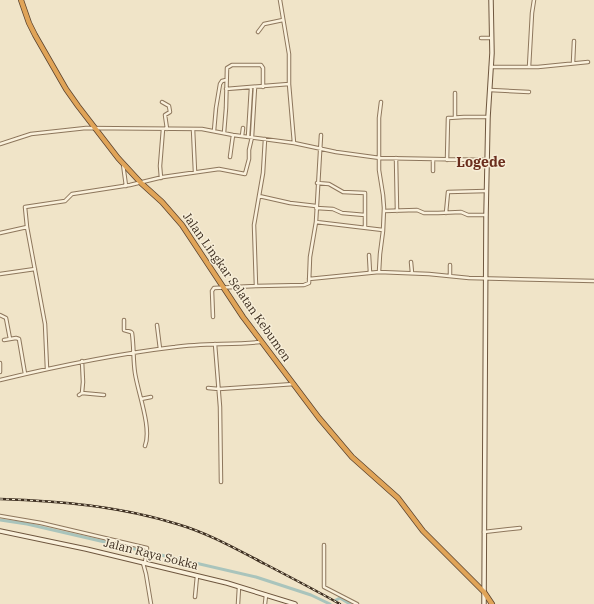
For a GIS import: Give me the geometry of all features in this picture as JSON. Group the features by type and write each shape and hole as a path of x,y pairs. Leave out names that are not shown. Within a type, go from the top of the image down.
{"highway":[{"name":"Jalan Lingkar Selatan Kebumen","path":"21,0 35,35 66,89 123,164 162,202 182,225 223,288 261,342 319,418 360,466 398,498 423,531 484,592 492,604"}],"street":[{"path":"280,0 290,60 289,84 294,143"},
{"path":"484,604 486,191 491,68 491,0"},
{"path":"529,67 534,0"},
{"path":"258,32 264,24 283,20"},
{"path":"481,38 491,38"},
{"path":"573,63 574,41"},
{"path":"491,68 529,67 588,62"},
{"path":"224,133 227,68 229,66 247,64 261,65 263,69 263,87"},
{"path":"214,131 220,84 222,81 226,80"},
{"path":"226,89 289,84"},
{"path":"47,369 45,324 27,227 25,207 65,201 72,194 126,186 195,172 219,169 245,174 249,159 255,87"},
{"path":"250,137 251,88"},
{"path":"490,90 529,92"},
{"path":"455,93 455,117"},
{"path":"162,102 169,106 170,112 165,115 167,129"},
{"path":"378,272 384,211 379,170 379,118 381,102"},
{"path":"447,160 448,119 455,117 488,118"},
{"path":"0,144 31,134 95,128 193,129 294,143 380,158 487,160"},
{"path":"242,136 244,128"},
{"path":"161,178 160,166 163,129"},
{"path":"193,129 195,172"},
{"path":"230,157 233,135"},
{"path":"213,317 212,290 214,288 304,285 309,283 310,257 316,222 317,183 321,135"},
{"path":"256,286 254,225 263,173 265,140"},
{"path":"396,158 397,211"},
{"path":"433,160 433,171"},
{"path":"123,164 126,186"},
{"path":"317,183 329,184 343,192 365,193 365,228"},
{"path":"446,213 448,192 486,191"},
{"path":"259,196 290,203 333,209 342,213 365,215"},
{"path":"384,211 417,210 425,213 461,212 468,215 486,215"},
{"path":"316,222 383,230"},
{"path":"0,233 27,227"},
{"path":"369,255 370,273"},
{"path":"411,262 412,273"},
{"path":"450,265 450,276"},
{"path":"0,274 35,269"},
{"path":"309,279 378,272 486,278 594,281"},
{"path":"0,315 6,318 10,339"},
{"path":"124,320 124,330 132,332 134,366 147,428 145,446"},
{"path":"158,325 160,349"},
{"path":"4,340 19,339 25,374"},
{"path":"0,379 82,361 134,352 215,344 261,342"},
{"path":"215,344 219,389 221,482"},
{"path":"82,361 82,393"},
{"path":"0,363 0,372"},
{"path":"208,388 219,389 294,384"},
{"path":"79,395 82,393 104,395"},
{"path":"140,399 151,397"},
{"path":"0,516 41,523 147,548 148,550 144,564 151,604"},
{"path":"484,532 520,528"},
{"name":"Jalan Raya Sokka","path":"0,531 50,541 239,586 295,604"},
{"path":"324,545 324,587 357,604"},
{"path":"195,597 197,576"},
{"path":"238,604 239,586"},
{"path":"265,604 266,594"}],"waterway":[{"path":"0,520 27,524 256,577 311,595 330,604"},
{"path":"336,600 340,598 350,604"}],"railway":[{"path":"0,499 45,501 111,509 177,524 222,542 340,604"}],"district":[{"name":"Logede","path":"481,162"}]}
